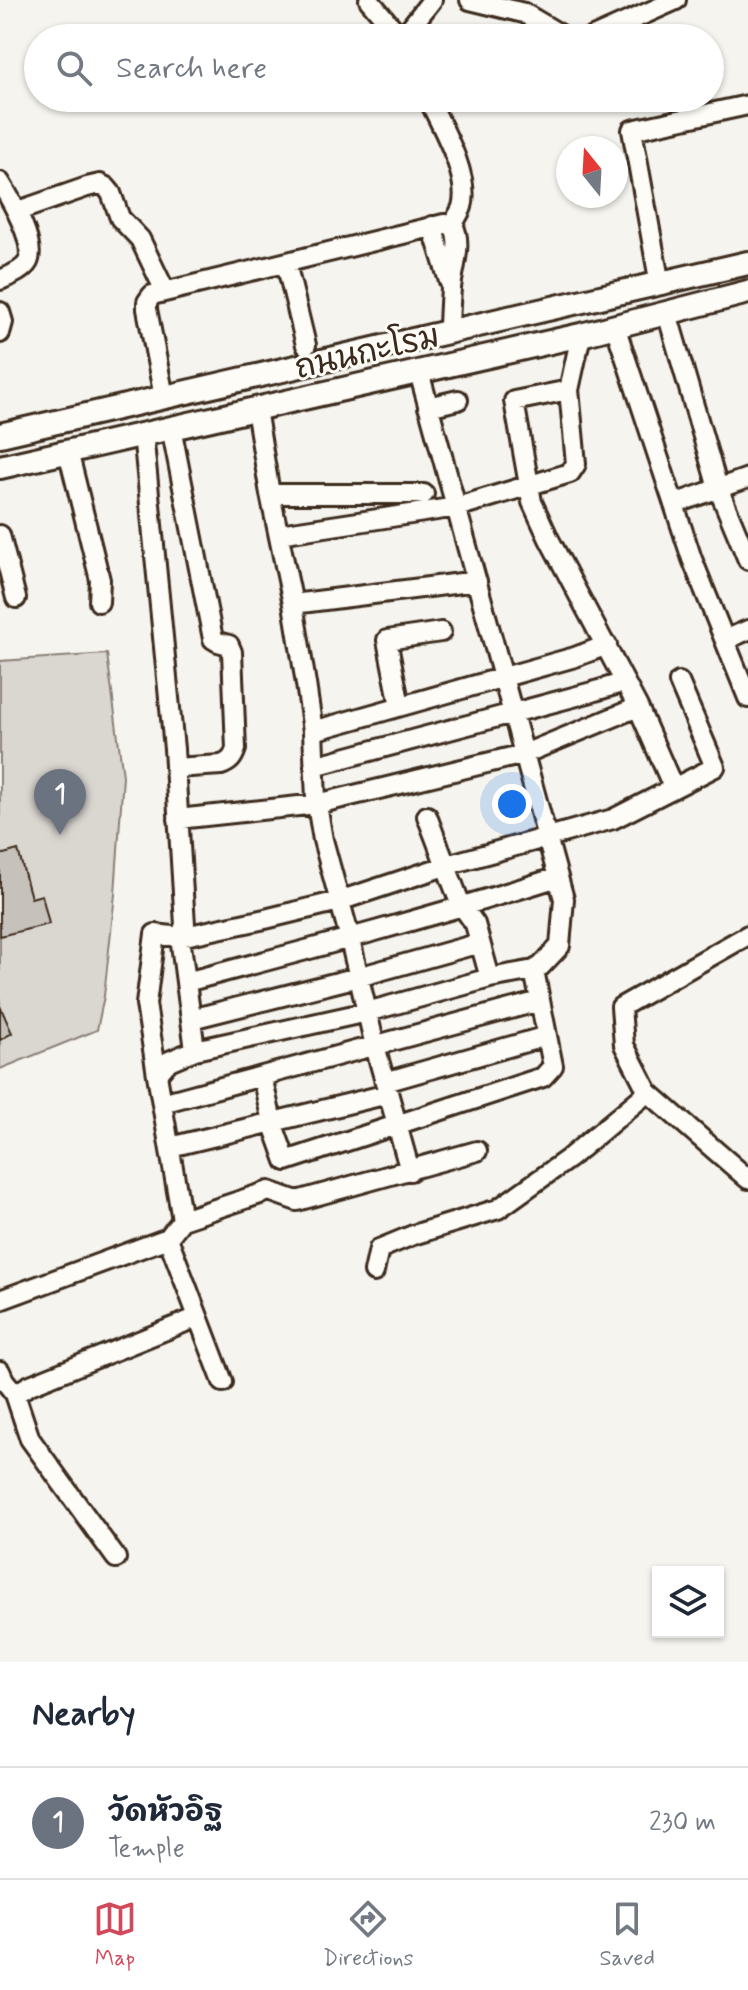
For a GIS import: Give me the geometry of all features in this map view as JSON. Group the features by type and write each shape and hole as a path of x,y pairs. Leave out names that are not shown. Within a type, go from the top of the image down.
{"main road":[{"name":"ถนนกะโรม","path":"0,435 748,263"},
{"path":"660,285 667,313"},
{"name":"ถนนกะโรม","path":"0,467 581,335 748,292"},
{"path":"164,397 171,427"}],"street":[{"path":"369,0 389,24"},
{"path":"413,24 432,0"},
{"path":"470,0 524,13 542,24"},
{"path":"622,24 676,0"},
{"path":"724,110 748,105"},
{"path":"435,112 460,174 462,207 453,225"},
{"path":"660,285 632,130 716,112"},
{"path":"0,182 18,211 30,248 28,262 16,273 0,280"},
{"path":"18,211 87,187 100,184 106,187 120,218 140,239 165,291"},
{"path":"164,397 147,309 152,295 432,226 453,225"},
{"path":"449,333 457,244 453,225"},
{"path":"432,226 451,287"},
{"path":"286,263 306,345"},
{"path":"0,312 3,322 0,333"},
{"path":"667,313 718,488 748,560"},
{"path":"615,326 692,559 748,698"},
{"path":"279,534 457,507 570,473 576,464 569,390 581,335"},
{"path":"157,1075 169,1061 195,1050 367,1012 490,978 534,970 560,946 564,899 419,372"},
{"path":"569,390 514,401 532,502 638,707 673,787"},
{"path":"428,407 458,400"},
{"path":"256,409 293,604 313,731 317,804 323,840 410,1171"},
{"path":"171,427 213,639 231,648 236,749 228,763 175,768"},
{"path":"143,433 174,749 185,925 180,937 195,1050"},
{"path":"68,451 100,580 99,602"},
{"path":"674,504 748,478"},
{"path":"270,494 424,494"},
{"path":"0,535 16,598"},
{"path":"293,604 477,581"},
{"path":"725,640 748,630"},
{"path":"400,706 387,640 441,632"},
{"path":"313,731 575,657 607,645"},
{"path":"314,766 625,682"},
{"path":"182,1220 146,1004 155,934 180,937 339,901 445,866 613,819 715,767 679,682"},
{"path":"178,819 317,804 524,754 638,707"},
{"path":"427,816 463,907 475,924 490,978"},
{"path":"186,982 350,939 558,877"},
{"path":"748,935 621,1007 624,1045 648,1092 748,1179"},
{"path":"191,1019 480,943"},
{"path":"286,1161 543,1077 553,1066 534,970"},
{"path":"162,1103 540,1001"},
{"path":"170,1147 272,1122 547,1036"},
{"path":"262,1076 272,1122 286,1161 278,1194"},
{"path":"374,1272 379,1249 413,1235 498,1209 568,1159 648,1092"},
{"path":"0,1300 168,1238 182,1220 269,1191 297,1201 477,1151"},
{"path":"168,1238 223,1382"},
{"path":"15,1394 30,1385 198,1317"},
{"path":"0,1371 15,1394 30,1439 116,1558"}],"shaded area":[{"path":"107,654 123,776 115,894 104,996 97,1030 0,1069 0,661"}],"building":[{"path":"18,850 31,898 42,895 49,924 0,936 0,855"},
{"path":"0,1006 12,1033 0,1040"}],"place":[{"name":"วัดหัวอิฐ","path":"60,835"}]}
